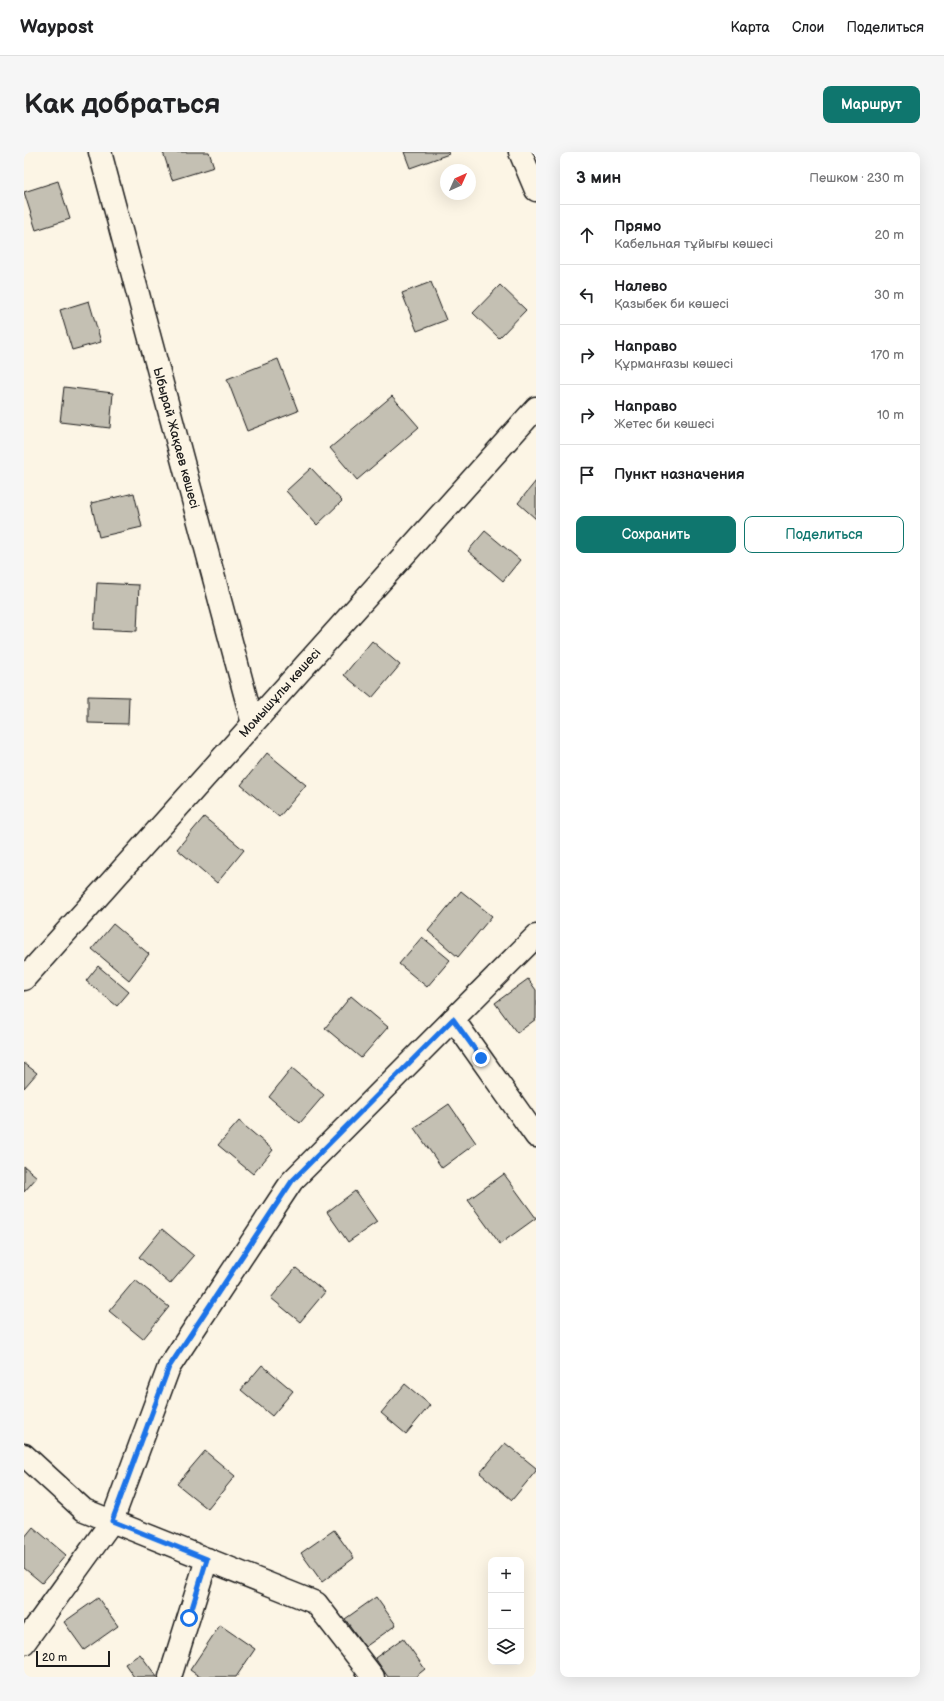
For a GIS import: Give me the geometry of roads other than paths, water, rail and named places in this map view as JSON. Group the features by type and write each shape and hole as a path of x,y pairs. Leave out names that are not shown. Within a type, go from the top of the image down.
{"street":[{"name":"Ыбырай Жақаев көшесі","path":"100,152 253,724"},
{"path":"520,152 536,190"},
{"name":"Момышұлы көшесі","path":"24,979 536,408"},
{"path":"24,1643 112,1521 169,1367 292,1181 536,936"},
{"path":"453,1019 536,1136"},
{"path":"24,1455 84,1510 316,1603 373,1677"},
{"path":"170,1677 207,1559"}]}
